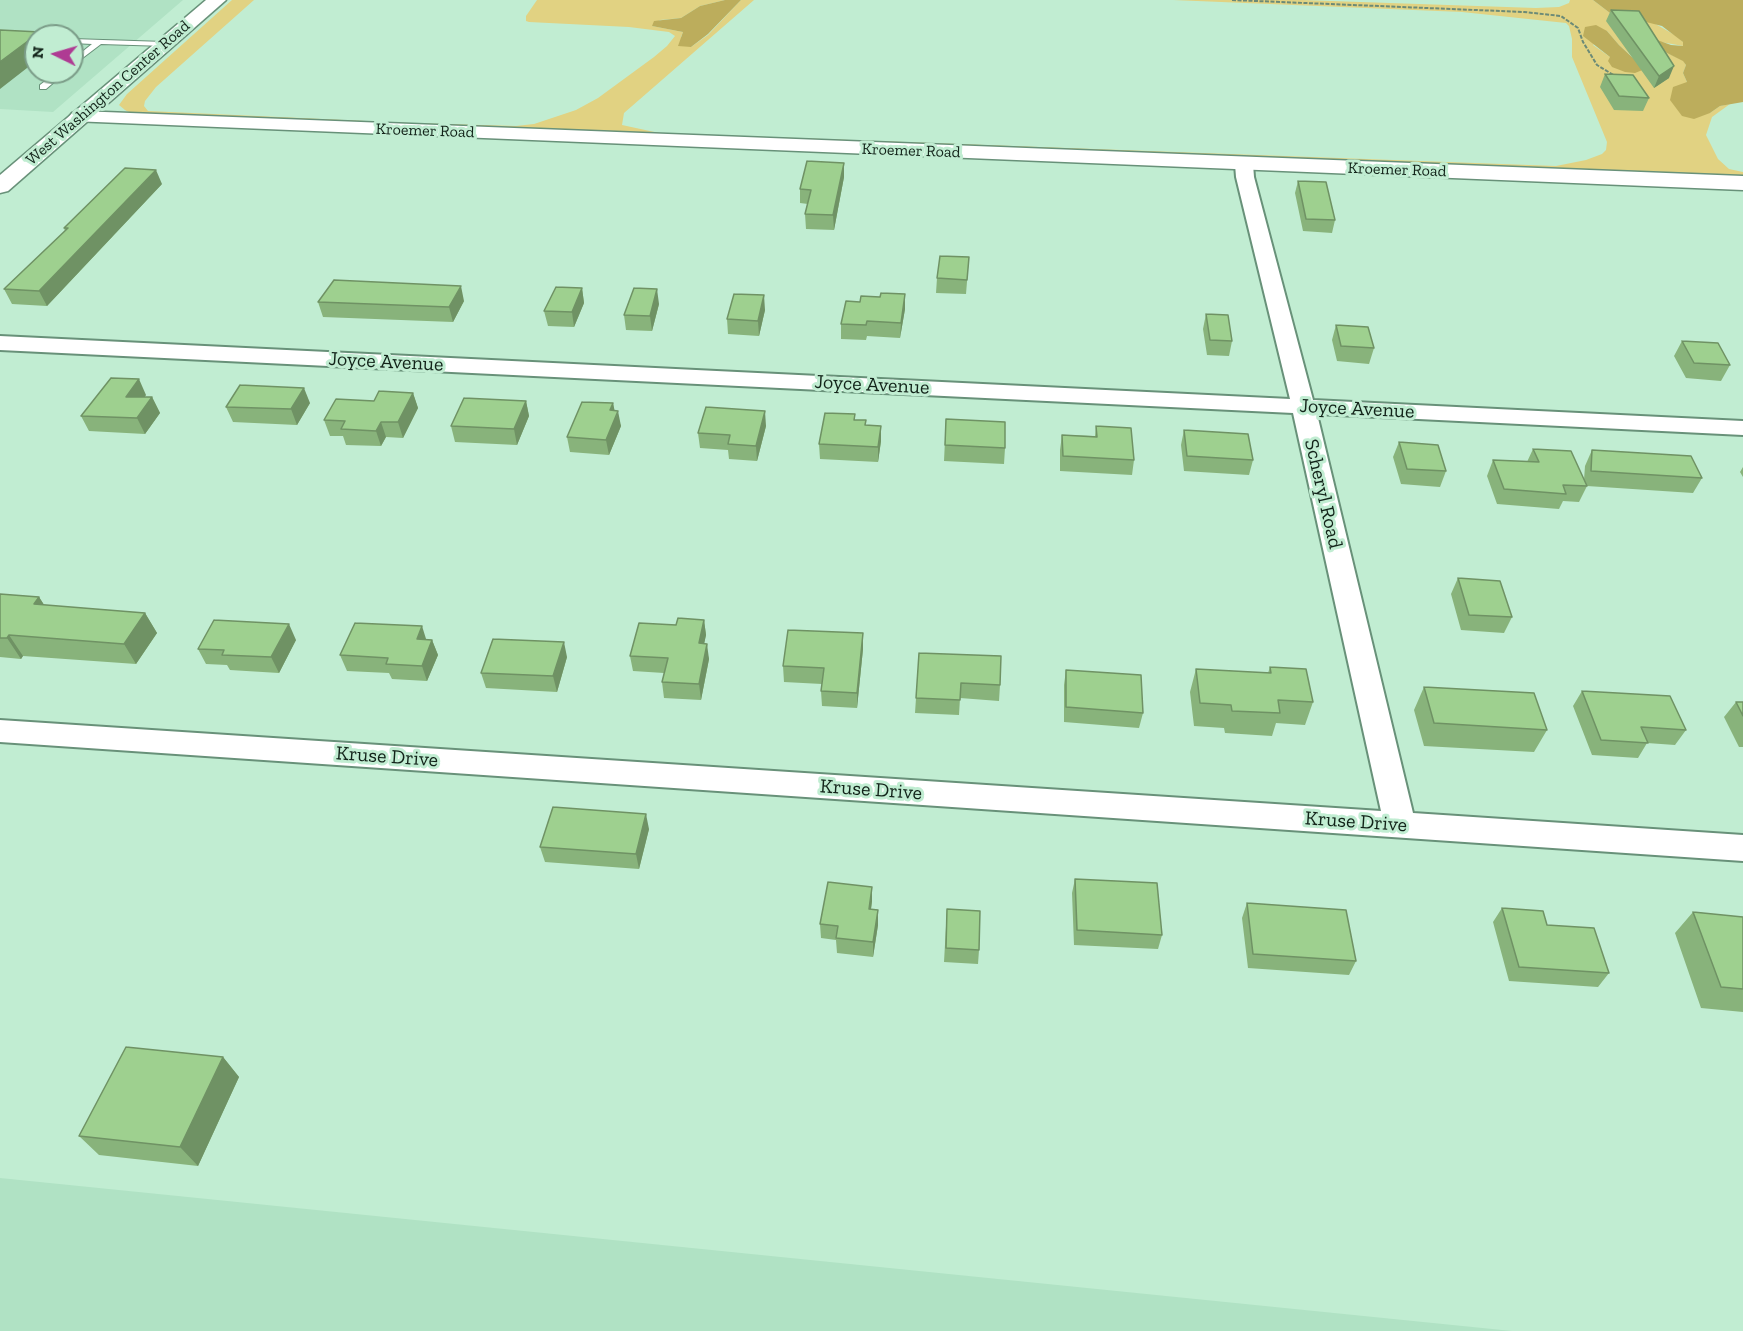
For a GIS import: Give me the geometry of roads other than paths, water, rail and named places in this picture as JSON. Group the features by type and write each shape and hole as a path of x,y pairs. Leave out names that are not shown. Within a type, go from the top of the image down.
{"street":[{"name":"West Washington Center Road","path":"0,186 217,0"},
{"name":"Kroemer Road","path":"79,117 1743,183"},
{"name":"Scheryl Road","path":"1244,164 1245,177 1303,406 1400,825"},
{"name":"Joyce Avenue","path":"0,343 1743,428"},
{"name":"Kruse Drive","path":"0,731 1743,848"}],"lane":[{"path":"84,41 165,44"},
{"path":"84,54 99,42"},
{"path":"44,87 48,84"}]}
